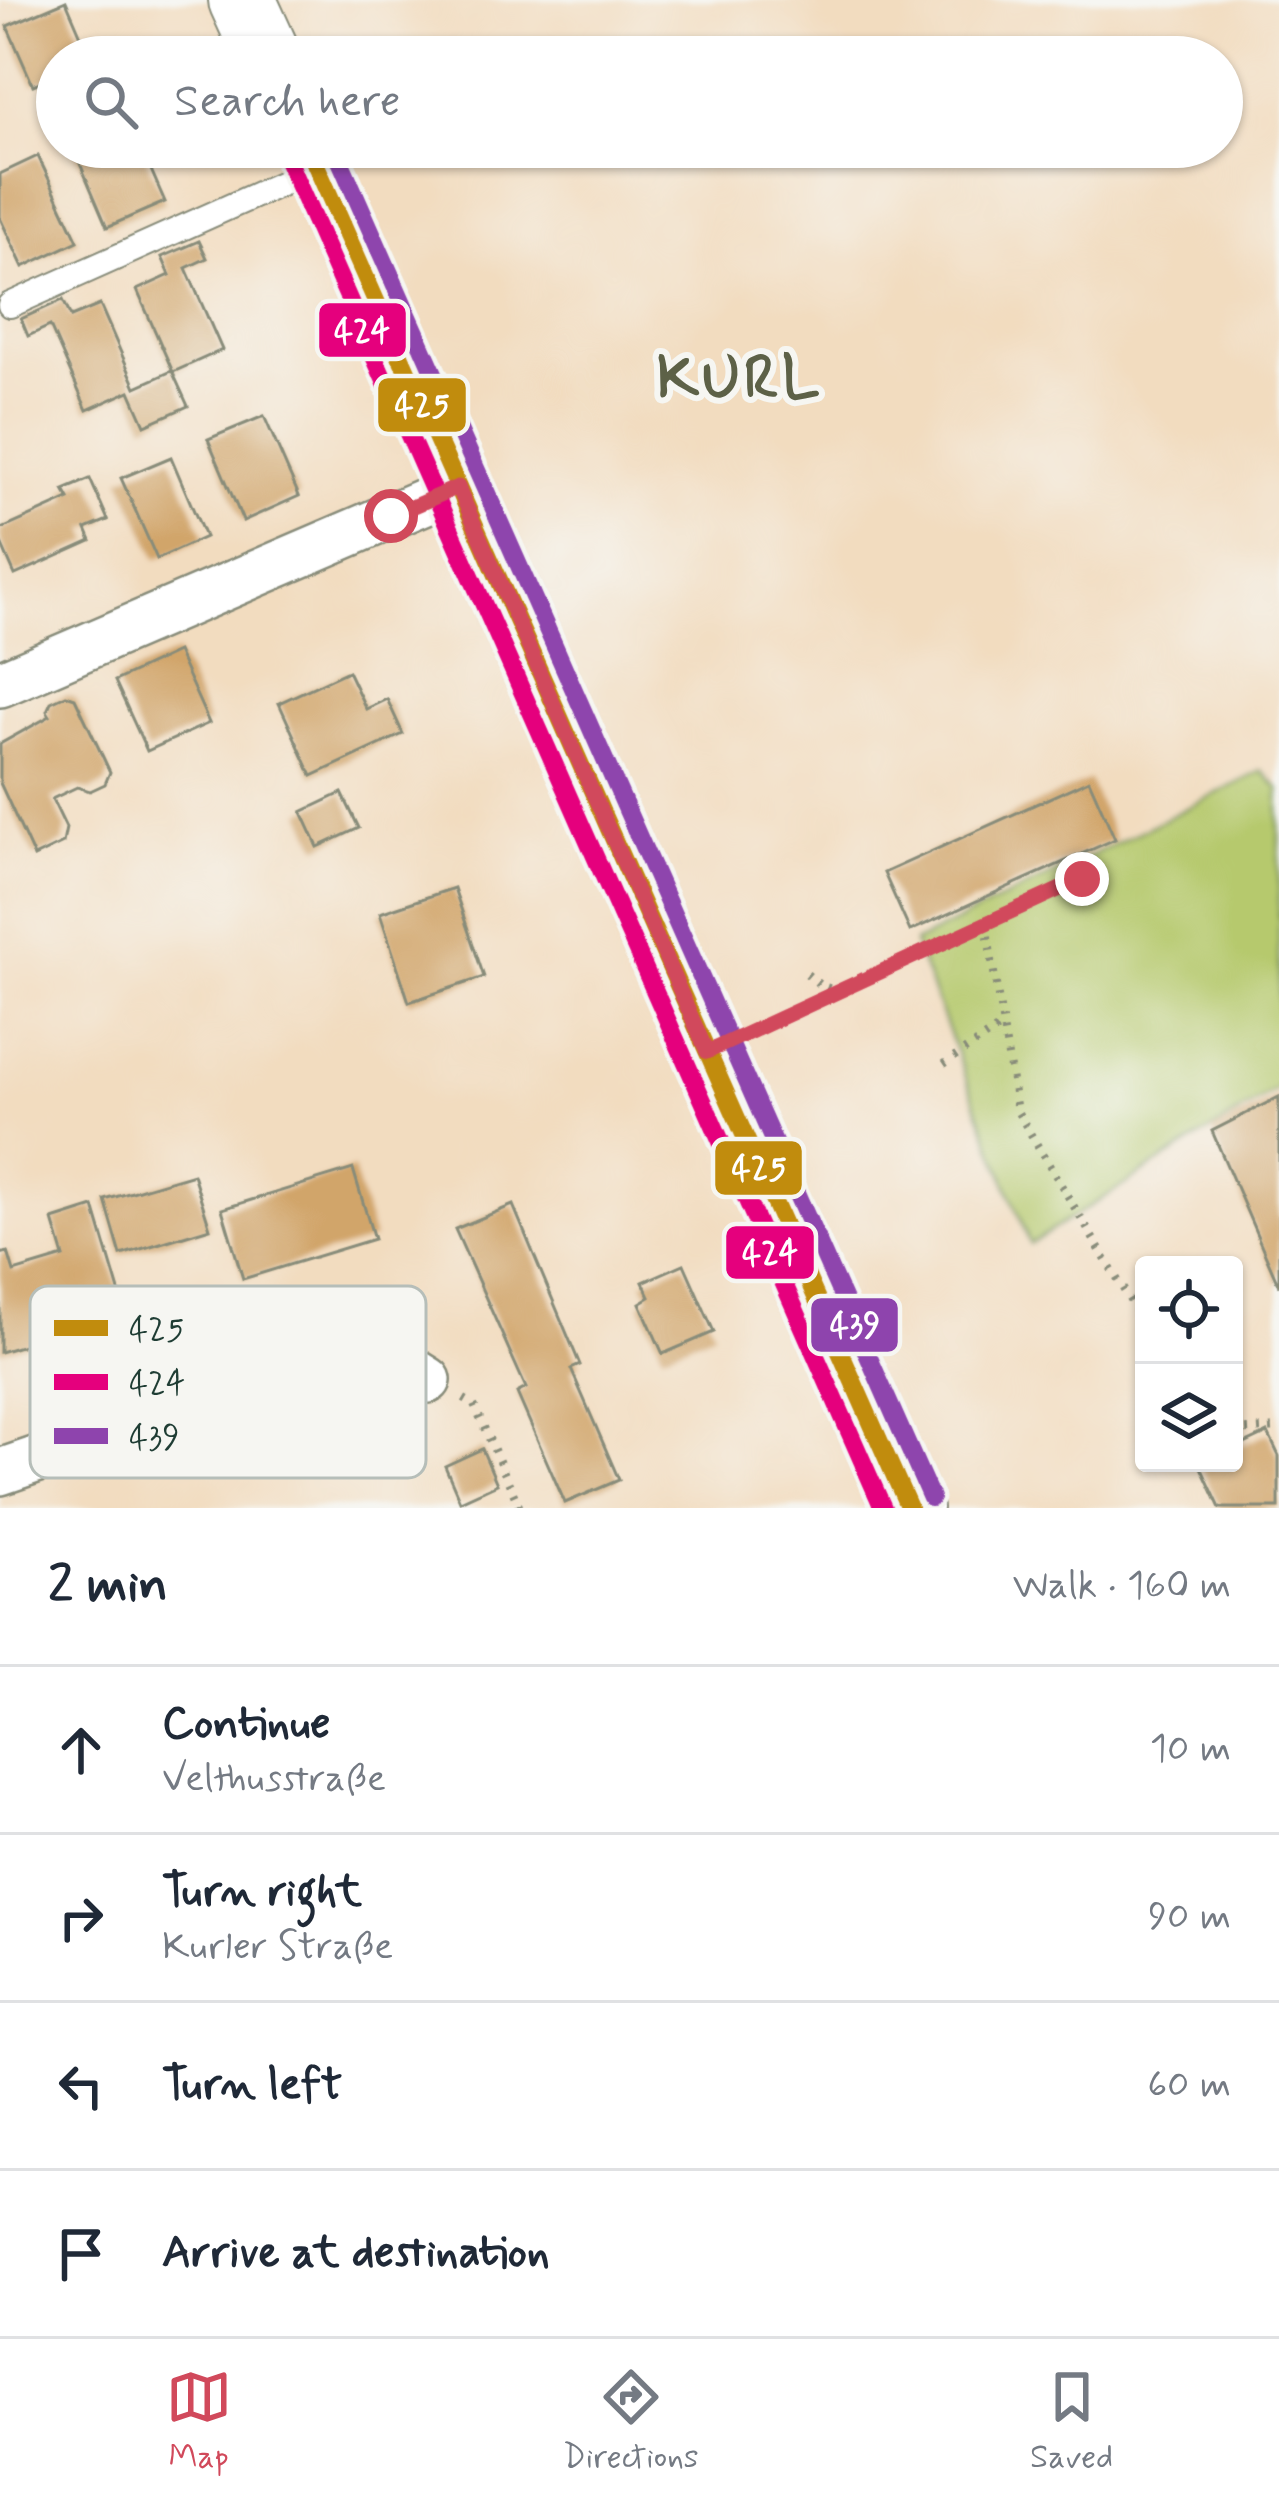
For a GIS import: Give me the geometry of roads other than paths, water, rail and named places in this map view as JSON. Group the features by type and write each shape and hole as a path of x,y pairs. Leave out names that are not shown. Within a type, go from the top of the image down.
{"main road":[{"path":"242,0 258,36"},
{"path":"317,168 909,1508"}],"street":[{"path":"0,684 458,487"},
{"path":"0,1472 30,1462"}],"lane":[{"path":"10,305 290,168"}],"district":[{"name":"KURL","path":"739,380"}]}
